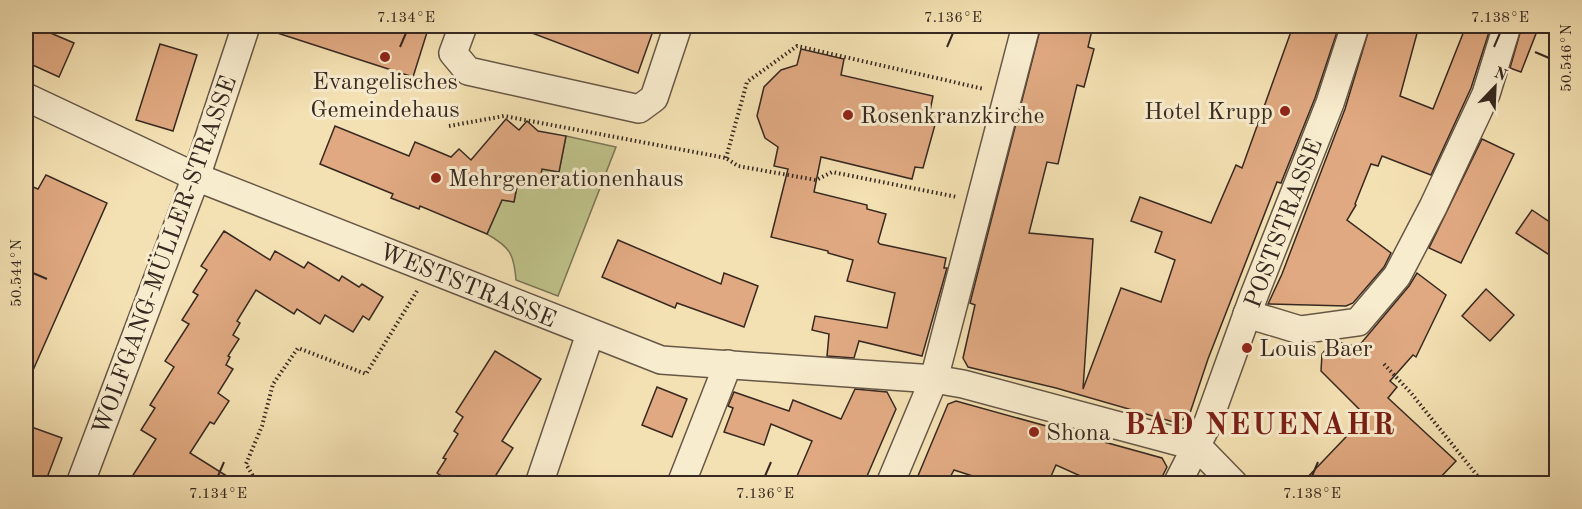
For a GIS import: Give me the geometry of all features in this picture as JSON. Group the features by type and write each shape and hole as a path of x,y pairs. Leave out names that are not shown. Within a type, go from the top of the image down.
{"street":[{"name":"WOLFGANG-MÜLLER-STRASSE","path":"80,483 196,177 246,26"},
{"path":"463,26 453,53 468,71 639,109 654,98 678,26"},
{"path":"890,483 934,379 1026,26"},
{"name":"POSTSTRASSE","path":"1177,483 1198,447 1207,425 1247,314 1330,103 1355,26"},
{"path":"1247,314 1300,330 1358,322 1396,276 1433,207 1486,94 1507,26"},
{"name":"WESTSTRASSE","path":"26,98 196,177 661,360 934,379 963,384 1198,447"},
{"path":"539,483 590,333"},
{"path":"681,483 728,364"},
{"path":"1198,447 1234,483"}],"path":[{"path":"726,158 747,82 797,46 1008,95"},
{"path":"449,126 504,116 726,158 738,166 776,174 816,180 832,172 980,201"},
{"path":"263,483 253,476 246,464 262,426 273,384 297,348 366,374 430,270"},
{"path":"1384,364 1411,393 1484,483"}],"green space":[{"path":"566,136 616,147 558,296 516,280 512,257 506,247 487,234 502,200 514,202 519,176 539,180 542,169 559,172"}],"building":[{"path":"34,26 74,43 59,77 26,62 26,44"},
{"name":"Evangelisches Gemeindehaus","path":"266,26 429,26 413,77 265,29"},
{"path":"517,26 638,26 653,31 638,73"},
{"path":"1041,26 1093,26 1088,47 1094,49 1084,87 1077,85 1058,164 1047,162 1029,233 1093,239 1083,389 1121,288 1161,302 1175,260 1155,252 1162,232 1131,221 1140,197 1211,223 1236,165 1242,168 1293,26 1339,26 1315,98 1281,183 1277,182 1208,359 1189,416 1177,423 1056,388 968,367 963,358 975,305 970,303"},
{"path":"1370,26 1419,26 1400,96 1433,109 1466,26 1491,26 1471,88 1431,175 1382,156 1378,166 1371,164 1356,205 1347,220 1391,253 1384,267 1353,303 1346,306 1268,304 1282,274 1345,109"},
{"path":"1522,26 1539,26 1521,72 1510,68"},
{"path":"160,44 197,55 173,131 136,120"},
{"path":"801,49 844,59 841,75 933,96 930,111 938,114 923,168 915,167 912,179 821,157 814,192 867,205 867,209 886,214 878,242 880,244 946,258 944,268 947,268 922,356 859,341 854,358 827,356 829,334 812,330 815,316 887,328 895,293 847,281 853,260 828,253 828,251 771,237 788,169 774,166 778,147 765,138 757,116 764,87 781,70 797,65"},
{"name":"Mehrgenerationenhaus","path":"506,119 519,130 527,121 538,131 566,136 559,172 542,169 540,180 519,176 514,202 502,200 487,234 420,206 419,209 391,198 393,194 320,164 335,126 409,156 415,142 451,157 459,149 471,160"},
{"path":"1482,139 1514,154 1461,263 1429,248"},
{"path":"46,175 107,203 26,386 26,184 38,189"},
{"path":"1532,210 1557,227 1557,260 1516,233"},
{"path":"224,231 270,260 275,251 304,268 308,262 339,281 342,276 359,287 362,284 383,297 369,320 363,316 353,332 325,315 320,324 297,309 294,314 256,290 237,321 240,323 233,335 239,339 228,356 230,357 226,365 233,369 218,393 229,401 214,424 210,422 190,453 238,483 128,483 156,439 141,430 155,408 150,405 174,367 165,361 189,324 182,320 198,295 193,292 207,270 201,266"},
{"path":"618,240 721,284 724,273 758,286 744,327 677,303 675,308 602,277"},
{"path":"1417,273 1446,295 1416,357 1413,355 1390,381 1397,387 1388,398 1456,461 1435,483 1302,483 1366,416 1321,371 1322,354 1338,342 1358,347 1409,286"},
{"path":"1486,289 1514,315 1490,341 1462,316"},
{"path":"495,351 541,379 502,441 513,448 491,483 439,483 443,477 437,473 446,459 443,458 458,434 454,431 463,417 456,412"},
{"path":"657,387 687,399 672,437 642,425"},
{"path":"855,389 887,392 896,409 864,483 794,483 812,441 771,424 764,445 724,432 733,408 728,406 734,392 789,411 793,400 841,419"},
{"path":"956,401 1162,458 1167,467 1159,483 1096,483 1056,465 1048,483 994,483 954,470 947,483 915,483 948,404"},
{"path":"26,425 62,438 45,483 26,483"}],"place":[{"name":"Evangelisches Gemeindehaus","path":"385,57"},
{"name":"Hotel Krupp","path":"1285,111"},
{"name":"Rosenkranzkirche","path":"848,115"},
{"name":"Mehrgenerationenhaus","path":"436,178"},
{"name":"Louis Baer","path":"1247,348"},
{"name":"Shona","path":"1034,432"}],"district":[{"name":"BAD NEUENAHR","path":"1260,424"}]}
